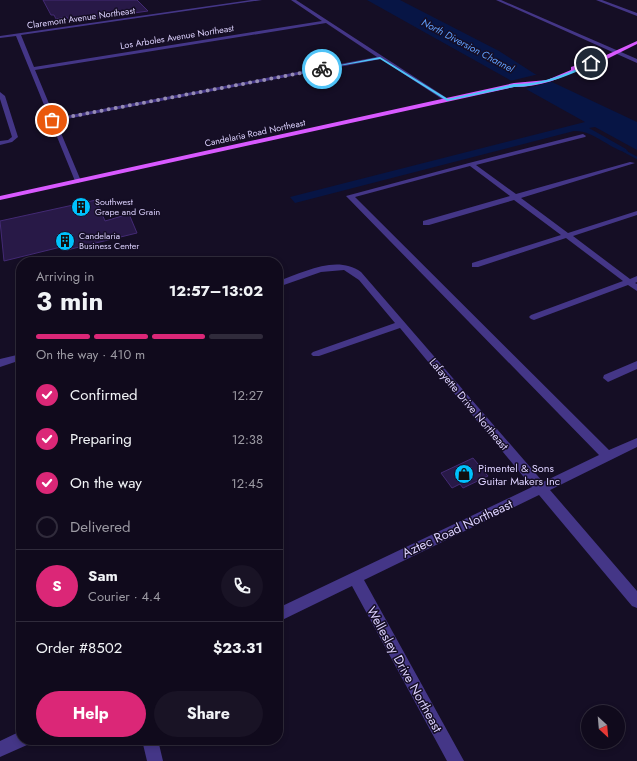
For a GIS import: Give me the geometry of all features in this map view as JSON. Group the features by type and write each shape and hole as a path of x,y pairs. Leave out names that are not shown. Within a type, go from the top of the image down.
{"main road":[{"name":"Candelaria Road Northeast","path":"514,86 518,82 580,67 637,42"},
{"name":"Candelaria Road Northeast","path":"0,198 447,100 514,86 522,86 554,78 572,72 580,67"}],"street":[{"name":"Claremont Avenue Northeast","path":"0,37 260,0"},
{"path":"293,0 380,58 447,100"},
{"path":"499,0 507,0"},
{"path":"499,0 637,61"},
{"path":"598,0 637,15"},
{"name":"Los Arboles Avenue Northeast","path":"31,69 325,22"},
{"path":"18,35 78,181"},
{"path":"52,120 380,58"},
{"path":"0,94 2,96 15,137 10,141 0,143"},
{"path":"583,136 350,196 607,456"},
{"path":"426,223 632,163"},
{"path":"471,164 566,235 633,280 637,288"},
{"path":"475,265 637,213"},
{"name":"Lafayette Drive Northeast","path":"283,282 330,268 344,267 354,271 362,278 637,601"},
{"path":"534,317 633,280"},
{"path":"316,354 402,324"},
{"path":"0,363 16,358"},
{"path":"608,378 637,365"},
{"name":"Aztec Road Northeast","path":"283,613 637,442"},
{"name":"Wellesley Drive Northeast","path":"355,578 456,761"},
{"path":"0,749 16,741"},
{"path":"151,745 155,761"}],"water":[{"name":"North Diversion Channel","path":"367,0 400,0 499,51 535,74 637,122 637,150 595,127 589,128 626,149 629,153 615,148 588,134 574,131 295,203 290,197 585,122"}],"pier":[{"path":"539,74 554,81 525,89 510,81"}],"building":[{"path":"43,0 137,0 148,11 70,22 67,17 56,19 54,15 51,15"},
{"path":"96,200 105,221 129,214 137,233 67,250 65,246 4,261 0,221"},
{"name":"Pimentel & Sons Guitar Makers Inc","path":"473,458 488,476 463,488 460,484 452,488 441,473"}],"waterway":[{"path":"624,151 637,158"}],"way so far":[{"path":"52,120 322,69"}],"place":[{"name":"Southwest Grape and Grain","path":"81,207"},
{"name":"Candelaria Business Center","path":"65,241"},
{"name":"Pimentel & Sons Guitar Makers Inc","path":"464,474"}],"route":[{"path":"322,69 380,58 447,100 540,82 572,72 591,63"}]}
